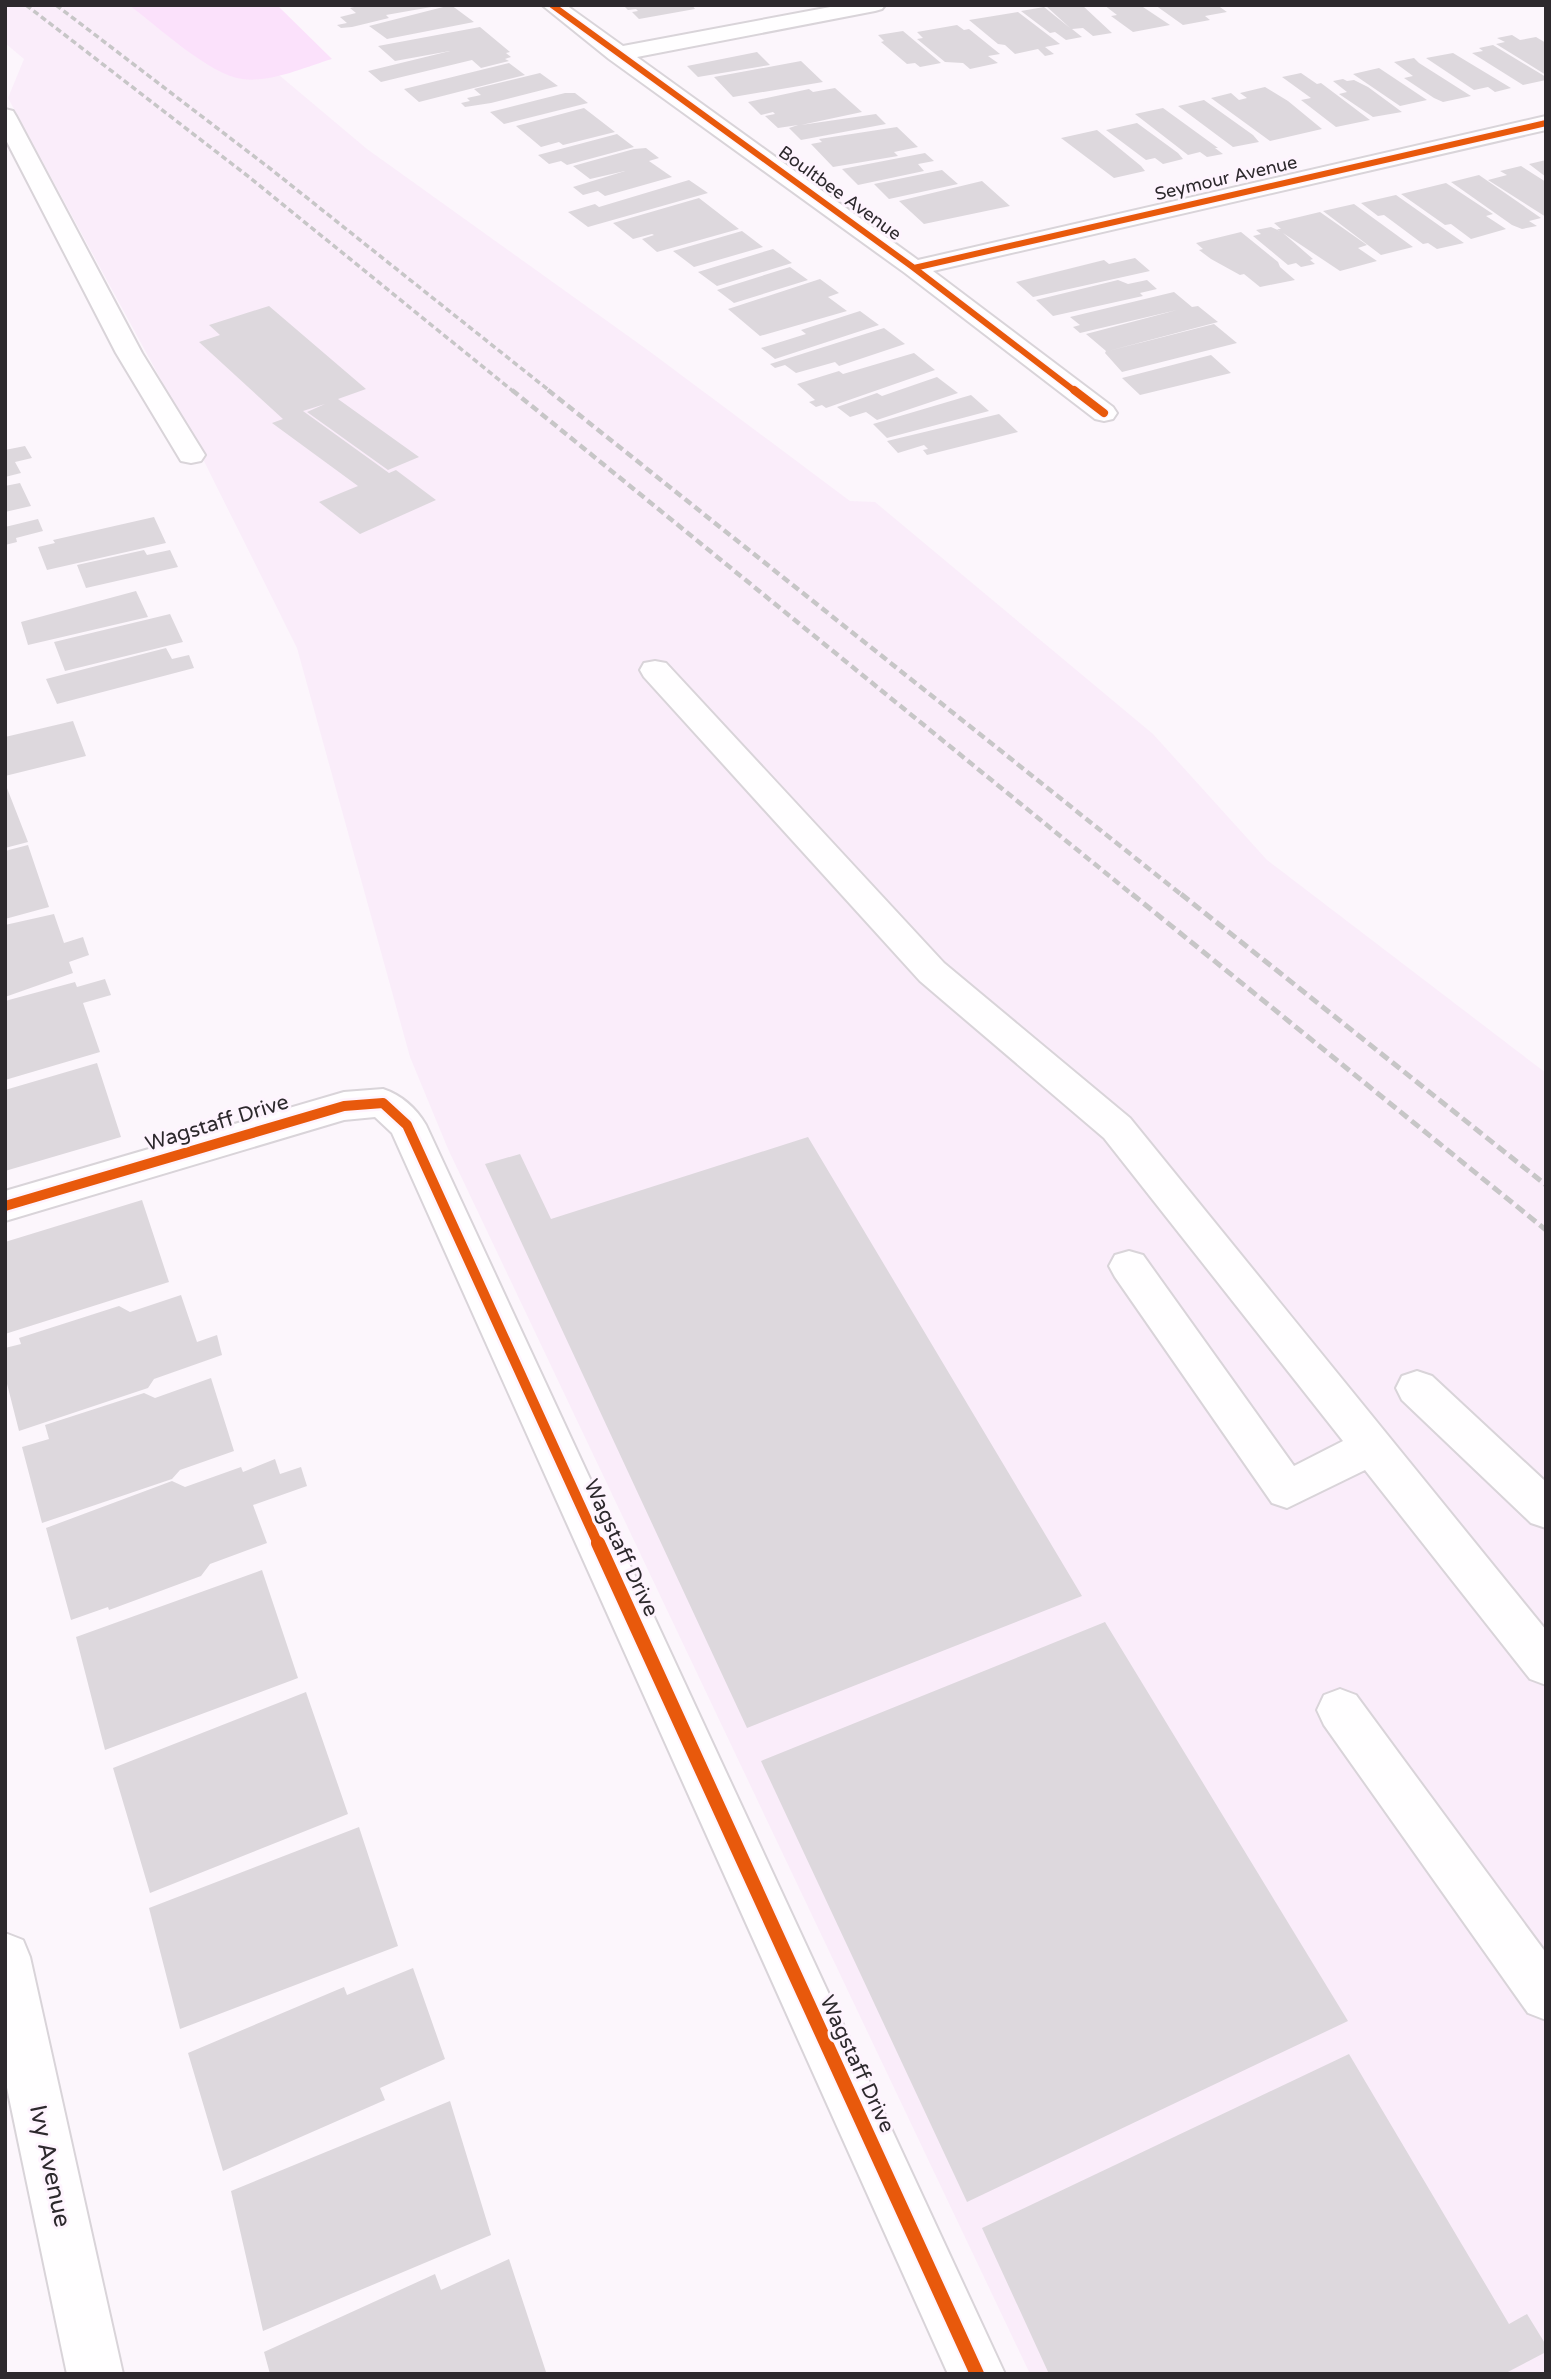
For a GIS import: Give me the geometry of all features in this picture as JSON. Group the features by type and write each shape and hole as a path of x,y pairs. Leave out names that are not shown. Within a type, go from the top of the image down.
{"street":[{"name":"Boultbee Avenue","path":"552,5 914,268 1104,413"},
{"path":"617,54 875,5"},
{"path":"5,116 129,353 191,455"},
{"name":"Seymour Avenue","path":"914,268 1546,123"},
{"path":"655,670 932,972 1117,1128 1546,1665"},
{"name":"Wagstaff Drive","path":"5,1206 344,1106 383,1103 407,1125 977,2374"},
{"path":"1129,1266 1287,1490 1371,1447"},
{"path":"1417,1388 1546,1510"},
{"path":"1339,1710 1546,1995"},
{"name":"Ivy Avenue","path":"5,1957 95,2374"}],"shaded area":[{"path":"5,5 170,5 279,75 367,149 649,351 850,501 875,502 1153,734 1267,860 1546,1073 1546,2374 1030,2374 448,1149 410,1057 297,648 192,437 8,98 24,59 5,43"},
{"path":"129,5 277,5 332,59 264,79 229,76 169,37"}],"building":[{"path":"362,5 437,6 386,15 389,18 352,27 341,28 337,25 347,23 340,17 356,13 350,8"},
{"path":"451,5 474,22 387,39 369,26"},
{"path":"623,5 692,5 695,9 639,19 632,12 638,11 636,9 628,10"},
{"path":"1082,5 1112,33 1093,36 1083,28 1072,29 1082,37 1066,40 1055,32 1050,33 1021,11 1044,7 1070,28 1046,6"},
{"path":"1104,5 1140,5 1170,25 1133,32 1111,16 1117,15"},
{"path":"1155,5 1217,5 1227,12 1205,16 1210,20 1183,25"},
{"path":"1018,12 1060,44 1045,47 1054,54 1045,56 1038,49 1015,54 969,20"},
{"path":"957,25 964,30 969,29 1000,54 988,56 998,63 970,69 963,63 945,62 917,39 923,38 917,32"},
{"path":"480,27 510,52 506,53 511,57 505,59 509,61 481,68 472,60 381,82 368,71 450,51 395,61 378,46"},
{"path":"903,31 941,63 920,67 915,63 907,64 881,42 884,41 878,35"},
{"path":"1512,35 1520,40 1536,37 1546,43 1546,75 1496,44 1505,42 1497,38"},
{"path":"1493,45 1546,77 1546,80 1523,85 1472,53 1483,51 1479,48"},
{"path":"757,52 770,65 698,77 687,66"},
{"path":"1453,53 1511,88 1495,92 1488,87 1474,90 1426,58"},
{"path":"1414,58 1471,96 1443,102 1404,78 1413,76 1394,62"},
{"path":"801,61 823,82 733,97 714,77"},
{"path":"509,63 525,75 419,102 404,89"},
{"path":"1379,68 1427,100 1400,106 1353,74"},
{"path":"540,73 558,86 491,103 465,107 461,103 470,101 467,98 481,95 474,89"},
{"path":"1301,73 1317,84 1321,83 1370,120 1336,127 1301,100 1311,98 1282,77"},
{"path":"1354,80 1368,87 1402,112 1373,117 1339,94 1347,92 1333,81"},
{"path":"1265,87 1288,101 1322,129 1270,141 1211,98 1231,93 1239,100 1247,98 1240,93"},
{"path":"835,88 862,112 801,125 876,114 886,124 801,140 789,128 798,125 778,128 765,116 775,114 773,112 761,115 748,102 809,89 813,92"},
{"path":"565,93 575,93 588,103 504,124 490,112"},
{"path":"1204,100 1259,142 1233,147 1178,106"},
{"path":"584,108 615,132 563,145 559,142 541,147 516,126"},
{"path":"1163,108 1223,154 1207,157 1200,152 1188,155 1135,114"},
{"path":"1137,123 1183,159 1163,164 1155,158 1146,160 1106,130"},
{"path":"897,127 918,147 894,152 898,156 833,167 811,144 822,142 819,139"},
{"path":"1097,130 1145,171 1114,178 1061,138"},
{"path":"617,134 634,147 567,165 561,161 549,164 538,155"},
{"path":"646,148 659,158 649,161 672,177 605,196 598,191 583,195 573,187 625,171 590,179 573,166"},
{"path":"925,153 934,161 918,164 924,171 858,185 842,169"},
{"path":"1546,160 1546,177 1529,164"},
{"path":"1521,166 1546,182 1546,217 1488,180 1507,175 1500,171"},
{"path":"942,170 958,184 889,199 874,184"},
{"path":"1479,175 1541,218 1529,221 1537,226 1522,229 1512,225 1451,182"},
{"path":"689,180 708,193 588,227 568,212 595,204 599,207"},
{"path":"982,181 1010,206 924,224 899,201"},
{"path":"1446,183 1493,214 1486,216 1506,229 1471,239 1451,224 1445,225 1401,194"},
{"path":"1396,195 1464,243 1437,249 1428,243 1423,244 1384,215 1378,216 1361,203"},
{"path":"699,198 739,229 657,252 642,239 654,235 633,239 613,223"},
{"path":"1354,204 1413,247 1381,255 1323,211"},
{"path":"1320,212 1367,245 1358,248 1377,261 1340,271 1283,233 1313,259 1310,260 1315,264 1301,267 1296,263 1288,265 1253,236 1261,234 1256,230 1271,227 1280,231 1274,223"},
{"path":"742,231 763,247 694,267 673,251"},
{"path":"1241,232 1278,262 1295,280 1260,287 1244,274 1240,275 1211,259 1199,250 1203,249 1196,243"},
{"path":"773,249 792,263 717,286 698,272"},
{"path":"1135,258 1150,271 1033,297 1016,282 1104,260 1109,264"},
{"path":"790,267 808,280 734,303 717,290"},
{"path":"820,279 839,293 828,297 847,311 760,336 728,309"},
{"path":"1118,280 1128,284 1147,280 1157,289 1140,293 1143,296 1053,316 1036,300"},
{"path":"1174,292 1192,307 1198,306 1218,322 1108,351 1214,324 1237,343 1122,372 1106,351 1086,334 1177,310 1080,333 1073,327 1080,325 1070,317"},
{"path":"269,306 366,389 338,399 419,457 388,470 307,412 325,404 303,411 389,473 396,470 436,500 360,534 319,502 358,486 272,423 283,419 199,342 220,335 209,325"},
{"path":"860,311 879,325 775,359 761,348 806,334 801,330"},
{"path":"884,328 905,344 839,366 835,362 796,373 785,365 775,368 770,364"},
{"path":"914,353 935,370 826,408 822,405 816,407 809,402 815,400 797,384 839,371 843,374"},
{"path":"1211,355 1231,373 1140,395 1122,378"},
{"path":"937,377 958,393 877,420 866,412 850,417 837,407 877,393 882,396"},
{"path":"971,395 989,411 887,438 873,424"},
{"path":"999,414 1018,432 927,455 923,450 928,449 924,445 898,453 887,441"},
{"path":"25,446 32,458 15,462 21,473 5,477 5,450"},
{"path":"20,483 31,506 5,512 5,486"},
{"path":"154,517 166,543 47,570 38,547 55,543 53,540"},
{"path":"38,519 43,531 16,538 17,542 5,545 5,527"},
{"path":"144,550 147,555 170,550 178,567 86,588 77,565"},
{"path":"136,591 148,617 28,645 21,622"},
{"path":"170,614 183,642 65,671 54,642"},
{"path":"166,648 172,659 189,655 194,668 57,704 46,679"},
{"path":"73,721 86,756 5,776 5,737"},
{"path":"5,783 28,842 5,848"},
{"path":"28,845 49,907 5,919 5,851"},
{"path":"54,914 64,943 83,937 89,955 69,962 73,973 5,997 5,925"},
{"path":"105,979 111,995 83,1003 100,1052 5,1080 5,1001 75,982 77,987"},
{"path":"97,1063 121,1137 5,1171 5,1090"},
{"path":"808,1137 1082,1596 747,1728 485,1164 520,1154 551,1219"},
{"path":"142,1200 169,1282 5,1334 5,1242"},
{"path":"181,1295 197,1342 217,1335 222,1355 154,1379 148,1388 19,1431 5,1376 5,1348 21,1344 19,1338 119,1306 130,1312"},
{"path":"211,1378 234,1451 180,1470 172,1479 42,1523 22,1447 49,1439 45,1425 144,1393 155,1398"},
{"path":"275,1459 280,1474 301,1467 307,1486 253,1505 267,1543 210,1564 201,1576 109,1610 108,1607 71,1620 46,1528 172,1481 185,1487 241,1467 243,1472"},
{"path":"262,1570 298,1678 105,1750 76,1637"},
{"path":"1105,1622 1348,2021 967,2202 761,1761"},
{"path":"306,1692 348,1814 150,1893 113,1768"},
{"path":"359,1827 398,1946 180,2029 149,1908"},
{"path":"413,1968 445,2059 380,2088 385,2100 223,2171 188,2053 344,1987 347,1995"},
{"path":"1349,2054 1509,2324 1527,2314 1546,2345 1546,2352 1504,2374 1049,2374 982,2228"},
{"path":"450,2101 491,2235 263,2331 231,2191"},
{"path":"509,2259 546,2372 542,2374 270,2374 264,2352 435,2274 441,2290"}],"railway":[{"path":"26,5 249,177 514,392"},
{"path":"56,5 272,170 551,392"},
{"path":"512,390 1134,896"},
{"path":"548,390 1183,896"},
{"path":"1132,894 1546,1230"},
{"path":"1181,894 1546,1185"}],"cycle path":[{"path":"552,5 914,268 1104,413"},
{"path":"914,268 1546,123"},
{"path":"5,1206 344,1106 383,1103 407,1125 977,2374"}]}
